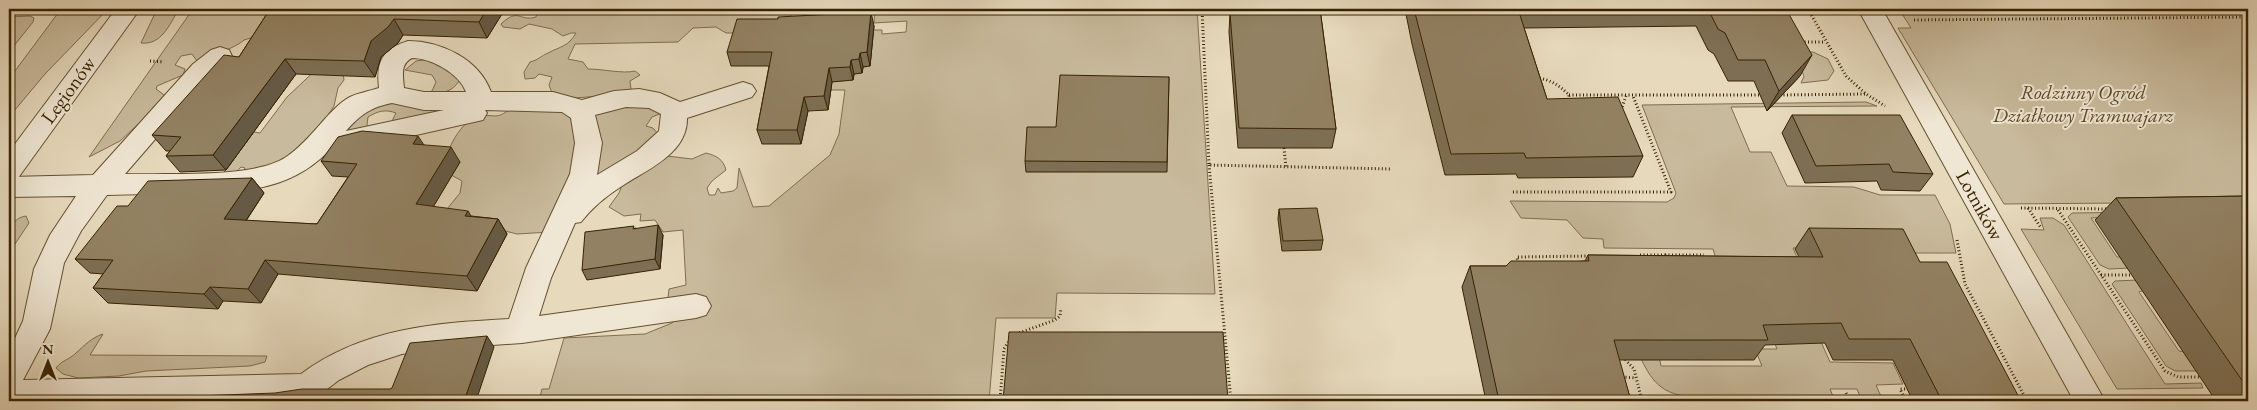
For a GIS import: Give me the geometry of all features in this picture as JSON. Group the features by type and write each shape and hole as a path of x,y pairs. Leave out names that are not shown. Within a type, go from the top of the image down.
{"street":[{"name":"Legionów","path":"9,171 128,9"},
{"name":"Lotników","path":"1870,9 2090,401"},
{"path":"392,94 390,68 395,58 408,51 422,50 449,61 463,70 473,80 481,101"},
{"path":"9,376 34,331 50,264 63,237 98,185 158,120 193,77 204,66 220,56"},
{"path":"674,113 743,91"},
{"path":"306,156 350,109 370,99 392,94 424,101 553,101 567,104 578,111 588,131 590,152 582,178 555,235 525,308 522,331"},
{"path":"555,235 574,210 590,194 646,161 656,152 672,130 676,119 673,109 661,101 631,98 599,103 578,111"},
{"path":"9,187 255,180 281,172 306,156 351,139 533,101"},
{"path":"9,394 308,387 336,366 397,342 430,337 522,331 696,306"}],"path":[{"path":"9,10 50,9"},
{"path":"1808,9 1846,76 1866,94 1886,107"},
{"path":"1231,401 1209,165 1202,10 1244,10"},
{"path":"1309,12 1329,10 1364,12"},
{"path":"1906,20 2248,17"},
{"path":"1796,42 1826,42"},
{"path":"9,60 16,60"},
{"path":"1533,78 1550,79 1558,83 1570,95 1769,95"},
{"path":"1778,95 1866,94"},
{"path":"1564,109 1570,95"},
{"path":"1619,118 1626,96"},
{"path":"1513,192 1671,192 1633,96"},
{"path":"1284,148 1286,168"},
{"path":"1209,165 1392,169"},
{"path":"2022,208 2058,210 2114,209"},
{"path":"2028,208 2041,228"},
{"path":"2058,210 2165,371 2178,377 2206,377"},
{"path":"1956,234 1966,284 2027,401"},
{"path":"1665,255 1667,262"},
{"path":"1518,265 1517,257 1594,256 1596,262"},
{"path":"1632,256 1704,256"},
{"path":"1684,256 1688,262"},
{"path":"2101,274 2138,275"},
{"path":"1963,298 1972,298"},
{"path":"1000,401 1003,356 1009,340 1023,330 1051,323 1060,316 1061,308"},
{"path":"1621,350 1624,358 1634,369"},
{"path":"1633,359 1642,401"},
{"path":"1616,377 1636,378"},
{"path":"1906,401 1900,389 1913,389 1910,381"},
{"path":"1846,393 1850,401"}],"green space":[{"path":"61,9 108,9 45,74 9,117 9,79"},
{"path":"157,9 179,9 160,37 148,43 141,43"},
{"path":"193,9 346,9 244,40 229,49 197,61 192,54 181,56 175,65 185,69 183,75 157,86 156,89 167,97 120,141 89,157"},
{"path":"538,9 794,9 784,29 726,33 716,27 693,28 678,42 575,44 568,59 583,62 588,69 635,71 640,75 630,81 631,89 627,94 574,98 552,93 549,85 552,77 539,74 535,78 525,79 524,72 530,62 564,46 576,33 563,36 552,29 529,24 520,29 503,27 501,24 512,16 536,17"},
{"path":"875,9 1197,9 1215,294 1057,293 1055,318 996,318 989,401 539,401 542,389 549,389 564,338 645,334 672,323 683,312 668,298 669,289 686,285 683,230 663,232 655,220 640,221 641,214 624,216 609,207 619,193 624,180 667,156 692,159 706,153 719,158 726,170 712,181 707,188 709,195 715,195 718,188 721,193 733,191 737,188 739,168 753,207 769,206 830,155 839,134 845,90 828,90 827,82 853,80 854,74 862,73 863,67 870,66 873,30 882,30 882,34 906,32 907,21 874,23"},
{"name":"Rodzinny Ogród Działkowy Tramwajarz","path":"1899,9 2248,9 2248,202 2004,204 1898,28 1911,28"},
{"path":"30,16 34,18 33,22 9,52 9,17"},
{"path":"1813,52 1828,59 1834,71 1828,80 1801,83 1804,76 1793,53"},
{"path":"416,61 437,61 461,77 455,86 447,91 426,94 432,91 436,82 432,75 405,70"},
{"path":"322,64 343,73 344,80 338,88 334,106 312,139 296,156 242,176 245,168 241,167 232,177 222,175 254,132 260,133 287,97"},
{"path":"400,102 438,107 445,111 389,127 396,113 388,111 378,112 368,117 367,125 372,130 339,139 352,123 364,113 379,106"},
{"path":"647,102 662,113 652,117 646,126 653,128 658,134 648,147 588,181 590,113"},
{"path":"1866,102 1877,106 1731,107 1750,152 1771,152 1787,186 1854,187 1880,195 1935,195 1950,224 1956,253 1892,253 1889,247 1793,248 1816,302 1805,306 1830,362 1893,363 1903,384 1876,385 1883,401 1862,401 1857,389 1830,389 1835,401 1758,400 1685,396 1666,390 1648,372 1635,346 1657,346 1661,366 1762,366 1755,349 1777,349 1747,273 1721,275 1713,249 1604,248 1603,239 1583,238 1567,220 1521,218 1510,201 1667,202 1674,198 1676,193 1642,105"},
{"path":"510,109 567,112 577,122 580,148 550,232 517,234 445,216 447,209 460,193 462,181 444,171 450,146 467,123 474,118 499,116"},
{"path":"2224,211 2091,218 2117,257 2122,257 2130,268 2109,269 2100,265 2068,217 2072,213"},
{"path":"26,216 29,223 9,253 9,235 12,225 15,221"},
{"path":"2040,218 2053,218 2064,225 2165,384 2201,383 2203,388 2117,389 2021,229 2044,230"},
{"path":"2138,280 2145,290 2139,292 2179,351 2186,352 2199,371 2175,371 2166,366 2112,284 2115,281"},
{"path":"103,334 90,355 267,356 265,362 250,366 146,371 119,376 78,378 63,374 56,368 85,345"}],"building":[{"path":"270,9 487,9 479,22 394,19 388,27 371,41 364,61 285,59 213,155 166,156 181,137 152,135 224,55 239,57"},
{"path":"1238,9 1320,9 1336,129 1239,128 1230,13 1239,13"},
{"path":"1414,9 1518,9 1547,99 1618,97 1643,156 1526,158 1524,153 1451,154"},
{"path":"1708,9 1786,9 1812,55 1779,91 1765,60 1738,60 1725,33 1718,29"},
{"path":"871,12 867,52 860,53 859,59 851,60 850,67 829,68 824,96 804,97 797,130 757,130 772,52 727,52 737,19 778,19 778,17"},
{"path":"1060,75 1169,77 1167,162 1025,161 1027,127 1056,127"},
{"path":"1792,115 1900,115 1933,174 1893,172 1889,164 1816,166"},
{"path":"362,131 418,136 413,144 451,147 416,204 468,211 465,216 498,219 467,276 265,260 248,289 210,287 204,294 93,288 113,260 75,259 117,206 128,206 148,181 252,178 224,219 317,224 357,164 321,161 338,137"},
{"path":"2248,196 2248,389 2116,198"},
{"path":"1317,208 1323,240 1283,241 1279,209"},
{"path":"658,225 655,259 582,270 585,232 634,226 633,229"},
{"path":"1809,228 1903,229 1920,262 1947,262 2021,401 1942,401 1910,339 1849,339 1841,323 1763,325 1768,340 1614,340 1631,401 1499,401 1470,266 1506,266 1511,261 1589,261 1588,255 1823,257"},
{"path":"1009,332 1223,332 1228,401 1003,401"},
{"path":"487,336 464,401 66,401 275,393 302,389 390,389 410,343"}]}
